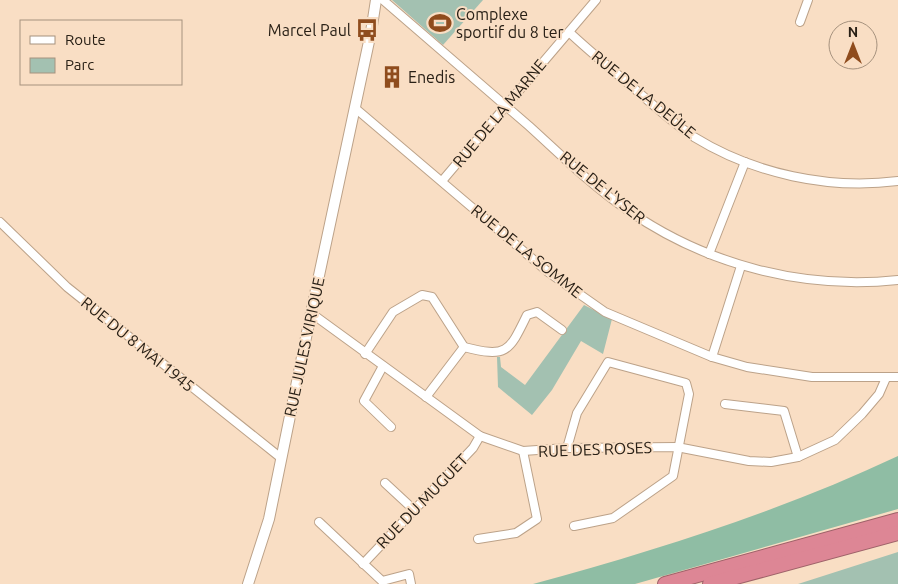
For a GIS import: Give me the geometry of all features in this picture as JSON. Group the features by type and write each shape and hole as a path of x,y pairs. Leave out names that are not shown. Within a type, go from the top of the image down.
{"highway":[{"path":"665,584 898,520"},
{"path":"710,584 898,533"}],"street":[{"name":"RUE JULES VIRIQUE","path":"248,584 269,519 376,0"},
{"name":"RUE DE L'YSER","path":"383,0 628,210 648,224 709,254 741,266 818,280 864,282 898,280"},
{"name":"RUE DE LA MARNE","path":"442,181 596,0"},
{"path":"800,22 808,0"},
{"name":"RUE DE LA DEÛLE","path":"569,32 694,137 745,162 815,181 862,184 898,181"},
{"name":"RUE DE LA SOMME","path":"355,108 578,295 605,312 712,358 780,373 852,378 898,377"},
{"path":"709,254 745,162"},
{"name":"RUE DU 8 MAI 1945","path":"0,222 67,287 281,458"},
{"path":"712,358 741,266"},
{"path":"365,354 393,312 422,295 432,297 464,347 481,351 504,350 512,346 527,315 537,312 562,330"},
{"name":"RUE DES ROSES","path":"311,312 365,354 480,436 523,451 567,448 677,447 749,461 771,462 798,457 835,440 862,414 879,394 886,378"},
{"path":"426,397 464,347"},
{"path":"567,448 577,413 608,362 686,383 689,394 677,447 673,476 612,518 574,526"},
{"path":"383,366 364,401 391,427"},
{"path":"725,404 784,411 798,457"},
{"name":"RUE DU MUGUET","path":"363,564 473,448 480,436"},
{"path":"478,539 516,533 537,519 523,451"},
{"path":"385,483 414,509"},
{"path":"319,522 382,581 409,574 411,584"}],"green space":[{"name":"Complexe sportif du 8 ter","path":"392,0 483,0 443,45"},
{"path":"584,305 612,319 603,354 581,341 552,390 532,415 498,387 497,357 500,357 501,367 525,385"},
{"path":"898,456 898,509 635,584 533,584 673,543 764,512"},
{"path":"898,552 898,584 798,584"}],"place":[{"name":"Complexe sportif du 8 ter","path":"440,23"},
{"name":"Marcel Paul","path":"367,30"},
{"name":"Enedis","path":"392,77"}]}
